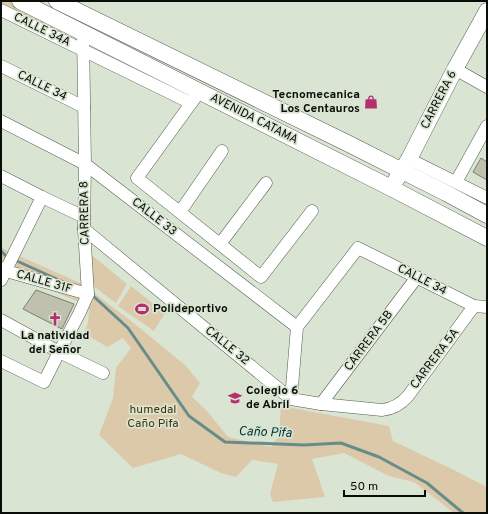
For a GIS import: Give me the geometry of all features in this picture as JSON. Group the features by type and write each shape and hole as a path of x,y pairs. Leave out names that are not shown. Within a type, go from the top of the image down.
{"main road":[{"name":"AVENIDA CATAMA","path":"20,1 83,33 195,97 391,188 487,238"},
{"name":"AVENIDA CATAMA","path":"57,1 405,165 487,215"},
{"name":"CARRERA 6","path":"391,188 405,165 455,69 484,22"}],"street":[{"name":"CALLE 34A","path":"1,10 82,50 195,97"},
{"name":"CARRERA 8","path":"1,361 44,382 88,294 84,229 85,164 82,50 83,33"},
{"name":"CALLE 34","path":"1,66 84,107"},
{"path":"455,69 487,87"},
{"path":"195,97 137,178 261,277 312,211"},
{"name":"CALLE 33","path":"1,121 85,164 297,327"},
{"path":"456,182 487,126"},
{"path":"180,212 222,151"},
{"name":"AVENIDA CATAMA","path":"405,165 456,182 487,198"},
{"path":"1,176 84,217"},
{"path":"220,244 266,183"},
{"path":"3,273 42,197"},
{"name":"CALLE 32","path":"84,229 291,399 321,404 382,410 392,408"},
{"name":"CALLE 34","path":"297,327 358,248 474,306 487,307"},
{"name":"CALLE 31F","path":"3,273 88,294"},
{"name":"CARRERA 5B","path":"321,404 417,277"},
{"name":"CARRERA 5A","path":"392,408 401,403 408,396 474,306"},
{"path":"1,320 59,352 103,373"},
{"path":"291,399 297,327"}],"green space":[{"path":"1,1 10,1 74,34 70,43 1,9"},
{"name":"humedal Caño Pifa","path":"1,247 82,284 135,324 186,366 200,383 192,397 206,410 228,437 271,447 279,436 281,406 389,426 393,441 487,487 487,513 454,513 414,482 389,476 344,453 312,459 325,497 273,502 270,494 278,464 252,460 236,477 221,473 181,454 133,468 99,435 113,398 116,368 131,348 123,338 107,347 84,333 88,323 89,308 82,303 1,270"},
{"path":"83,248 127,284 116,303 85,280"},
{"name":"Polideportivo","path":"131,286 165,313 154,331 118,306"}],"building":[{"path":"481,158 487,162 487,180 473,172"},
{"name":"La natividad del Señor","path":"36,290 74,304 62,329 23,309"}],"waterway":[{"name":"Caño Pifa","path":"1,251 7,257"},
{"name":"Caño Pifa","path":"17,261 61,281"},
{"name":"Caño Pifa","path":"91,294 128,328 189,416 225,442 304,445 341,443 379,457 427,483 463,513"}],"place":[{"name":"Tecnomecanica Los Centauros","path":"371,102"},
{"name":"Polideportivo","path":"142,309"},
{"name":"La natividad del Señor","path":"55,319"},
{"name":"Colegio 6 de Abril","path":"235,398"}]}
